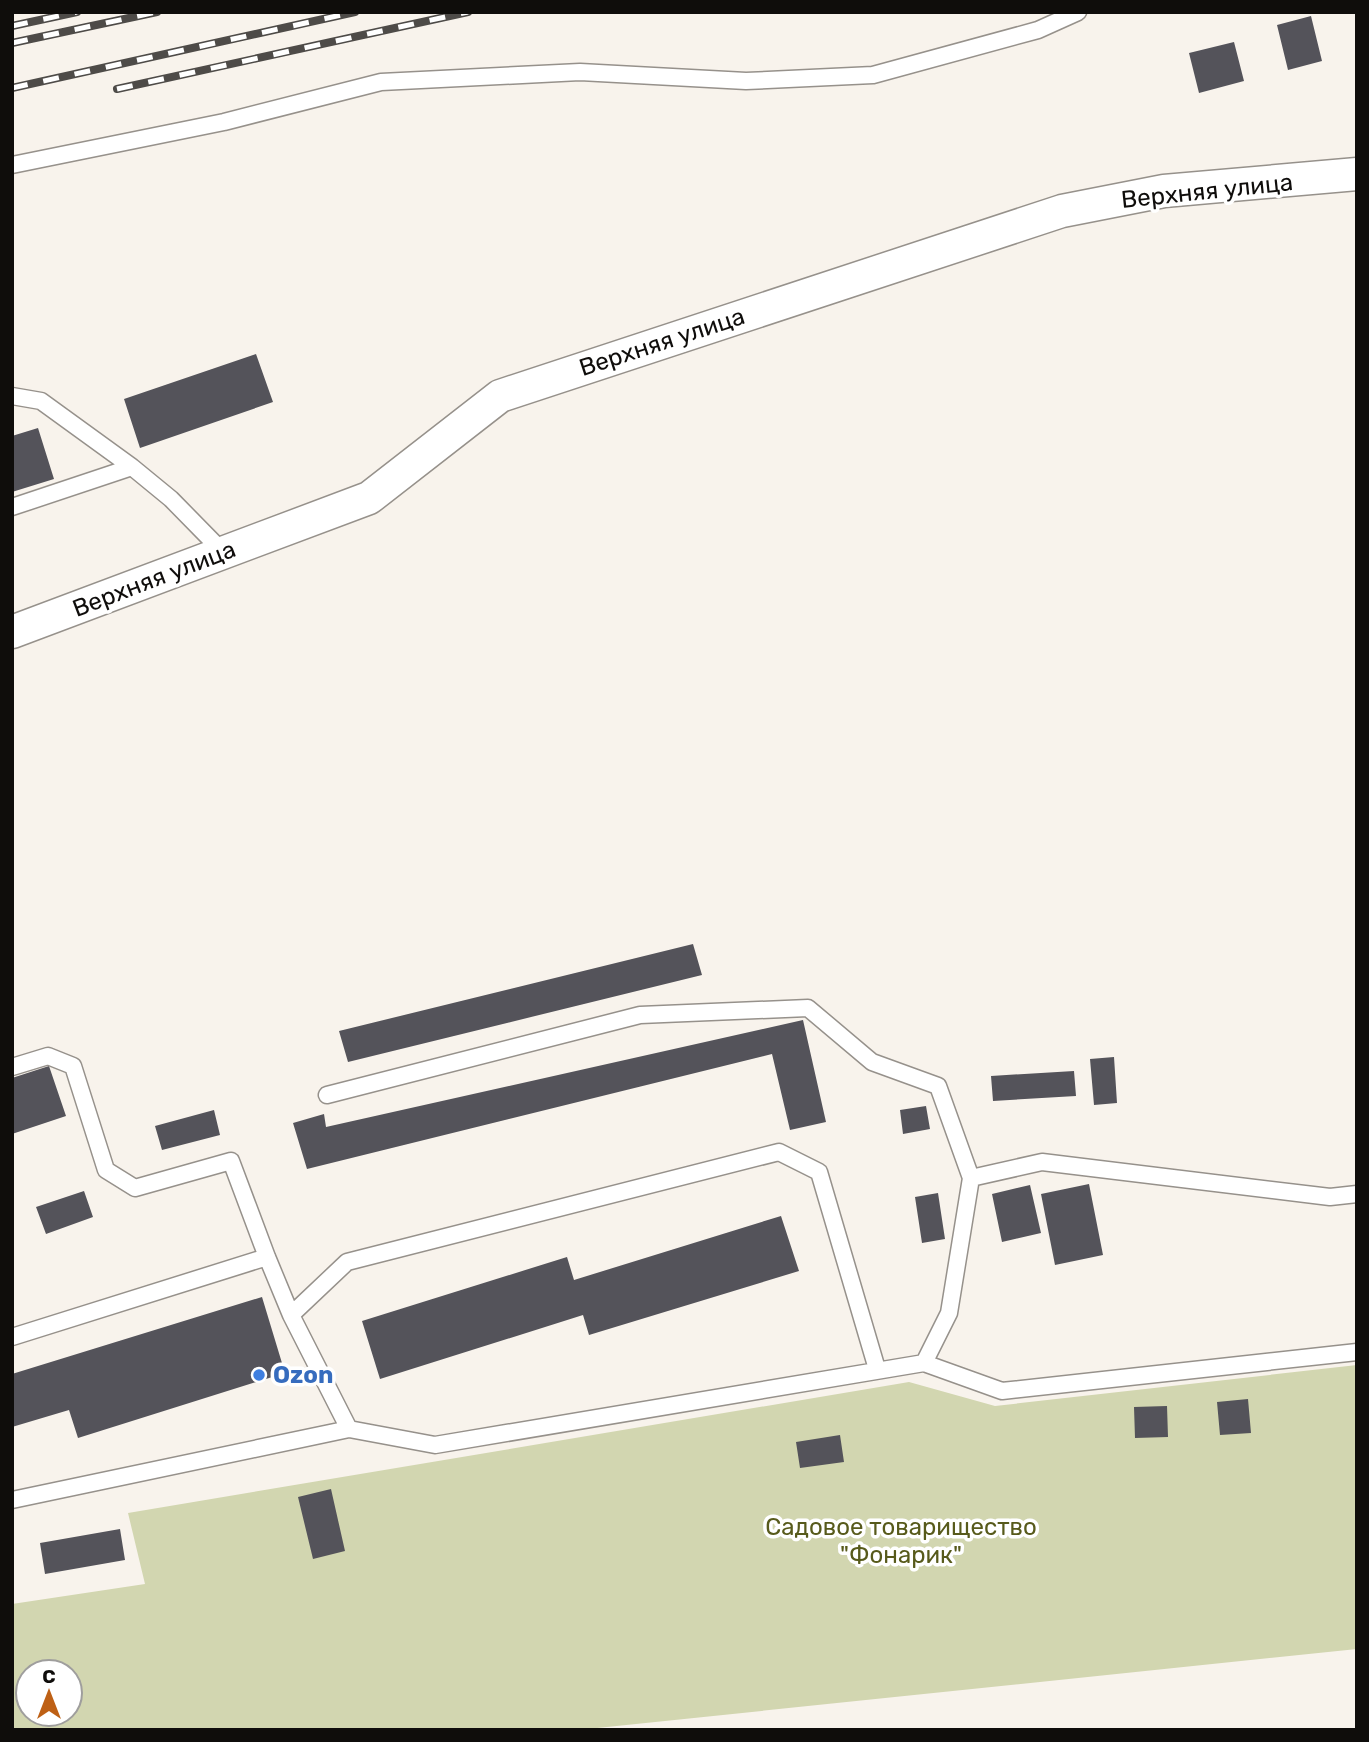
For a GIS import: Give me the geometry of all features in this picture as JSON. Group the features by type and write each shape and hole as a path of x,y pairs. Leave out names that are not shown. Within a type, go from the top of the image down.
{"street":[{"name":"Верхняя улица","path":"12,632 369,498 500,396 1062,211 1164,191 1357,174"}],"lane":[{"path":"12,165 224,122 381,82 579,72 746,81 873,75 1038,30 1078,12"},
{"path":"12,396 41,401 132,467 171,499 224,553"},
{"path":"12,507 132,467"},
{"path":"327,1095 640,1015 808,1008 872,1062 938,1086 971,1178 949,1313 924,1363"},
{"path":"12,1067 48,1056 73,1066 106,1170 135,1188 231,1161 291,1315 349,1429"},
{"path":"291,1315 347,1262 779,1152 820,1172 877,1369"},
{"path":"971,1178 1042,1162 1330,1196 1357,1194"},
{"path":"12,1337 267,1258"},
{"path":"12,1500 349,1429 435,1445 924,1363 1002,1391 1357,1352"}],"green space":[{"name":"Садовое товарищество \"Фонарик\"","path":"1357,1365 1357,1649 578,1730 12,1730 12,1604 145,1584 128,1513 909,1382 995,1406"}],"building":[{"path":"1311,16 1322,61 1288,70 1277,25"},
{"path":"1234,42 1244,81 1199,93 1189,53"},
{"path":"256,354 273,402 140,448 124,399"},
{"path":"38,428 54,479 12,492 12,436"},
{"path":"693,944 702,975 348,1062 339,1031"},
{"path":"803,1020 826,1122 790,1130 772,1054 307,1169 293,1123 324,1114 326,1127"},
{"path":"1114,1057 1117,1103 1094,1105 1090,1059"},
{"path":"49,1066 66,1116 12,1134 12,1078"},
{"path":"1074,1071 1076,1096 993,1101 991,1076"},
{"path":"926,1106 930,1129 903,1134 900,1110"},
{"path":"214,1110 220,1135 162,1150 155,1126"},
{"path":"1089,1184 1103,1255 1055,1265 1041,1194"},
{"path":"1030,1185 1041,1233 1002,1242 992,1194"},
{"path":"84,1191 93,1217 46,1234 36,1207"},
{"path":"938,1193 945,1239 922,1243 915,1197"},
{"path":"781,1216 799,1271 589,1335 583,1315 380,1379 362,1321 567,1257 574,1280"},
{"path":"262,1297 285,1373 78,1438 69,1410 12,1427 12,1374"},
{"path":"1248,1399 1251,1433 1220,1435 1217,1402"},
{"path":"1167,1406 1168,1437 1135,1438 1134,1407"},
{"path":"840,1435 844,1462 800,1468 796,1442"},
{"path":"331,1489 345,1551 313,1559 298,1497"},
{"path":"120,1529 125,1560 45,1574 40,1543"}],"railway":[{"path":"12,26 77,12"},
{"path":"12,43 157,12"},
{"path":"12,88 355,12"},
{"path":"117,89 468,12"}],"place":[{"name":"Ozon","path":"259,1375"}]}
